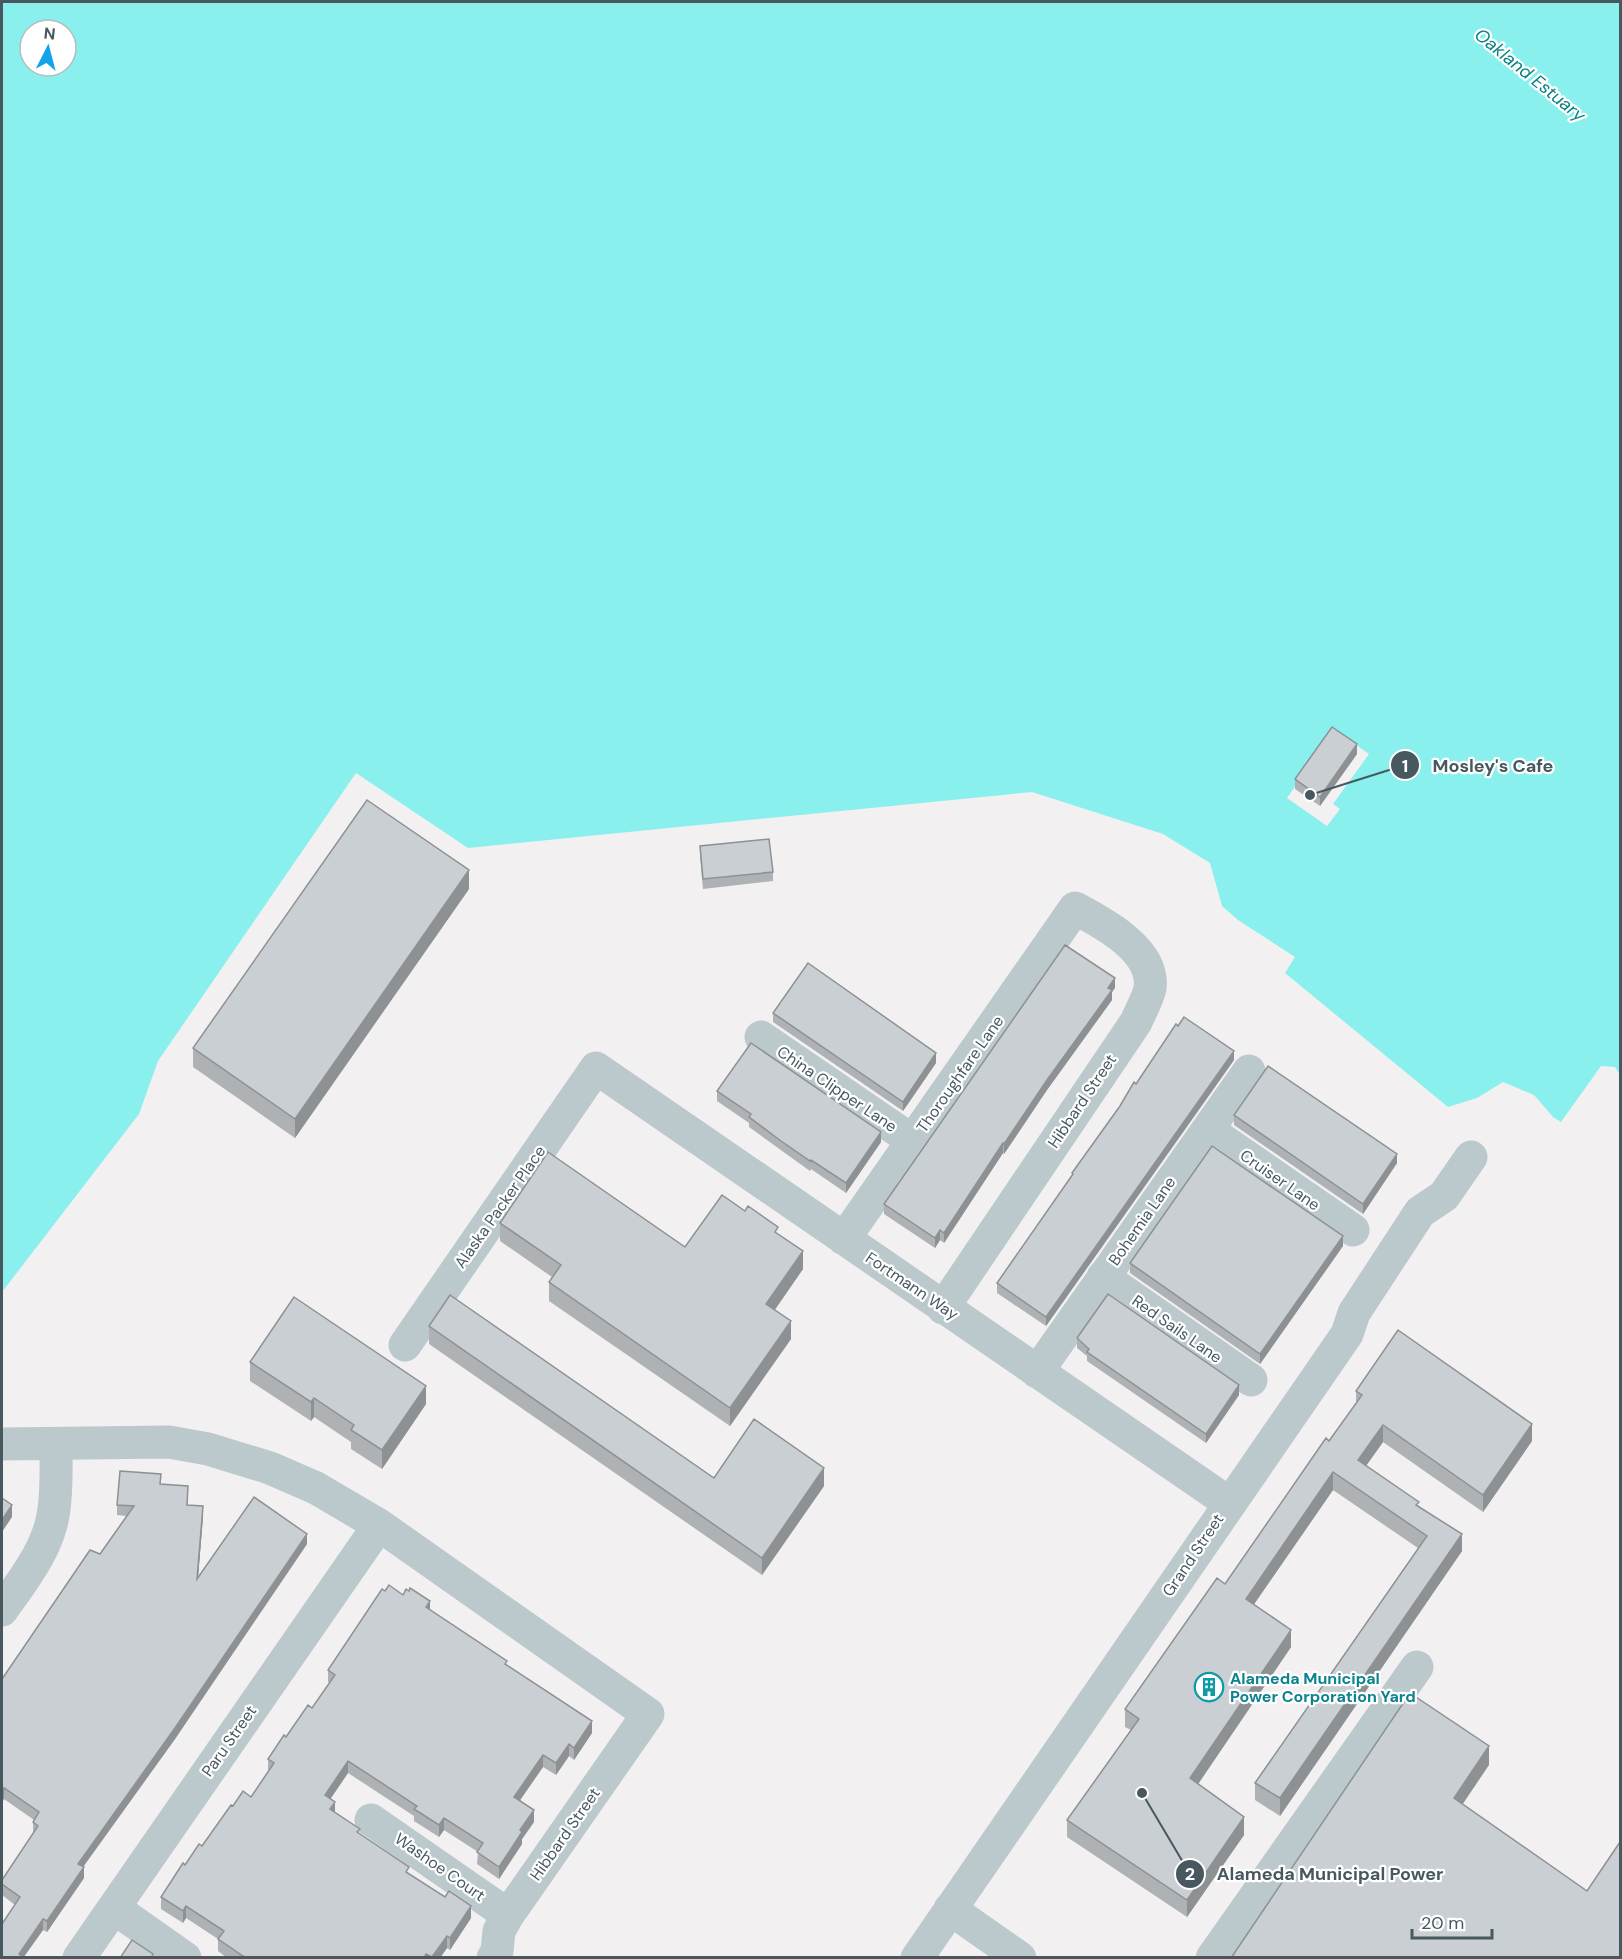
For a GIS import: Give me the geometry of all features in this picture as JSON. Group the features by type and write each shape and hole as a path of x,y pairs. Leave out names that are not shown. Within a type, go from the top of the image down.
{"street":[{"name":"Thoroughfare Lane","path":"844,1239 1075,908"},
{"name":"Hibbard Street","path":"943,1308 1136,1022 1150,989 1149,969 1133,946 1106,924 1075,908"},
{"name":"China Clipper Lane","path":"761,1037 913,1141"},
{"name":"Fortmann Way","path":"596,1068 1229,1503"},
{"name":"Alaska Packer Place","path":"405,1345 596,1068"},
{"name":"Bohemia Lane","path":"1037,1372 1248,1071"},
{"name":"Cruiser Lane","path":"1208,1130 1353,1230"},
{"name":"Grand Street","path":"917,1958 1347,1334 1354,1313 1420,1212 1444,1196 1471,1157"},
{"name":"Red Sails Lane","path":"1103,1277 1251,1380"},
{"path":"2,1444 96,1441 169,1442 208,1449 270,1468 316,1488 379,1525"},
{"path":"2,1611 29,1572 47,1537 54,1510 56,1444"},
{"name":"Hibbard Street","path":"379,1525 648,1714 508,1915 498,1931 497,1951 493,1958"},
{"name":"Paru Street","path":"79,1958 379,1525"},
{"path":"1212,1958 1417,1667"},
{"name":"Washoe Court","path":"371,1820 508,1915"},
{"path":"114,1908 185,1958"},
{"path":"950,1909 1020,1958"}],"water":[{"name":"Oakland Estuary","path":"2,2 1620,2 1620,1075 1615,1067 1601,1066 1561,1122 1553,1117 1534,1095 1503,1082 1477,1098 1448,1107 1285,973 1295,957 1238,920 1222,906 1210,863 1163,834 1032,792 468,848 356,773 158,1061 139,1114 2,1292"}],"pier":[{"path":"1335,730 1369,754 1333,804 1340,809 1327,826 1287,798"},
{"path":"1617,1313 1620,1315 1620,1385 1607,1370 1596,1347"}],"building":[{"path":"1332,727 1357,744 1320,797 1295,779"},
{"path":"367,800 469,870 295,1119 193,1048"},
{"path":"769,839 773,872 703,879 700,846"},
{"path":"1065,945 1115,978 1108,988 1112,990 1003,1143 944,1233 940,1230 935,1238 884,1204"},
{"path":"808,963 936,1053 903,1102 773,1013"},
{"path":"1184,1017 1234,1051 1046,1317 997,1283 1120,1106 1134,1082 1136,1084 1176,1024 1178,1026"},
{"path":"751,1043 881,1132 846,1183 781,1141 749,1117 751,1114 717,1091"},
{"path":"1268,1066 1397,1154 1363,1204 1234,1115"},
{"path":"1212,1146 1343,1236 1260,1354 1130,1263"},
{"path":"548,1152 685,1247 722,1195 745,1211 748,1206 778,1227 775,1232 803,1251 766,1304 791,1321 730,1408 549,1282 561,1265 500,1223"},
{"path":"1108,1294 1239,1385 1206,1434 1087,1352 1089,1349 1077,1338"},
{"path":"450,1295 714,1478 754,1419 824,1468 762,1558 429,1326"},
{"path":"294,1297 426,1386 382,1450 351,1430 354,1425 314,1398 311,1402 250,1362"},
{"path":"1398,1330 1532,1424 1483,1495 1383,1425 1358,1460 1419,1502 1416,1505 1462,1534 1280,1798 1255,1783 1427,1536 1333,1472 1246,1599 1291,1630 1190,1778 1244,1817 1187,1900 1067,1820 1139,1719 1125,1709 1217,1578 1225,1584 1326,1438 1329,1441 1362,1395 1356,1391"},
{"path":"120,1471 161,1474 160,1484 188,1486 187,1505 203,1506 197,1579 254,1497 307,1534 175,1728 78,1864 84,1867 47,1921 43,1919 19,1954 23,1958 2,1958 2,1924 20,1897 2,1884 2,1880 38,1826 33,1822 39,1812 4,1788 2,1793 2,1679 90,1550 100,1554 134,1506 117,1505"},
{"path":"2,1498 12,1505 2,1520"},
{"path":"389,1585 403,1595 406,1589 409,1591 410,1588 430,1601 426,1607 507,1661 505,1664 592,1721 574,1748 569,1744 556,1763 543,1755 514,1797 534,1810 499,1867 477,1852 483,1843 444,1818 439,1825 414,1809 417,1806 348,1761 325,1795 335,1802 330,1809 360,1829 357,1832 409,1867 406,1872 445,1897 449,1891 471,1906 450,1938 447,1936 432,1957 426,1954 424,1958 246,1958 218,1939 224,1931 186,1906 183,1911 161,1897 183,1863 185,1865 199,1844 202,1846 243,1791 251,1797 274,1763 268,1759 308,1705 312,1708 335,1675 328,1670 382,1589 385,1591"},
{"path":"1410,1693 1489,1746 1454,1798 1587,1891 1620,1842 1620,1958 1231,1958"},
{"path":"132,1940 153,1954 151,1958 120,1958"}],"place":[{"name":"Mosley's Cafe","path":"1310,795"},
{"name":"Alameda Municipal Power Corporation Yard","path":"1209,1687"},
{"name":"Alameda Municipal Power","path":"1142,1793"}]}
